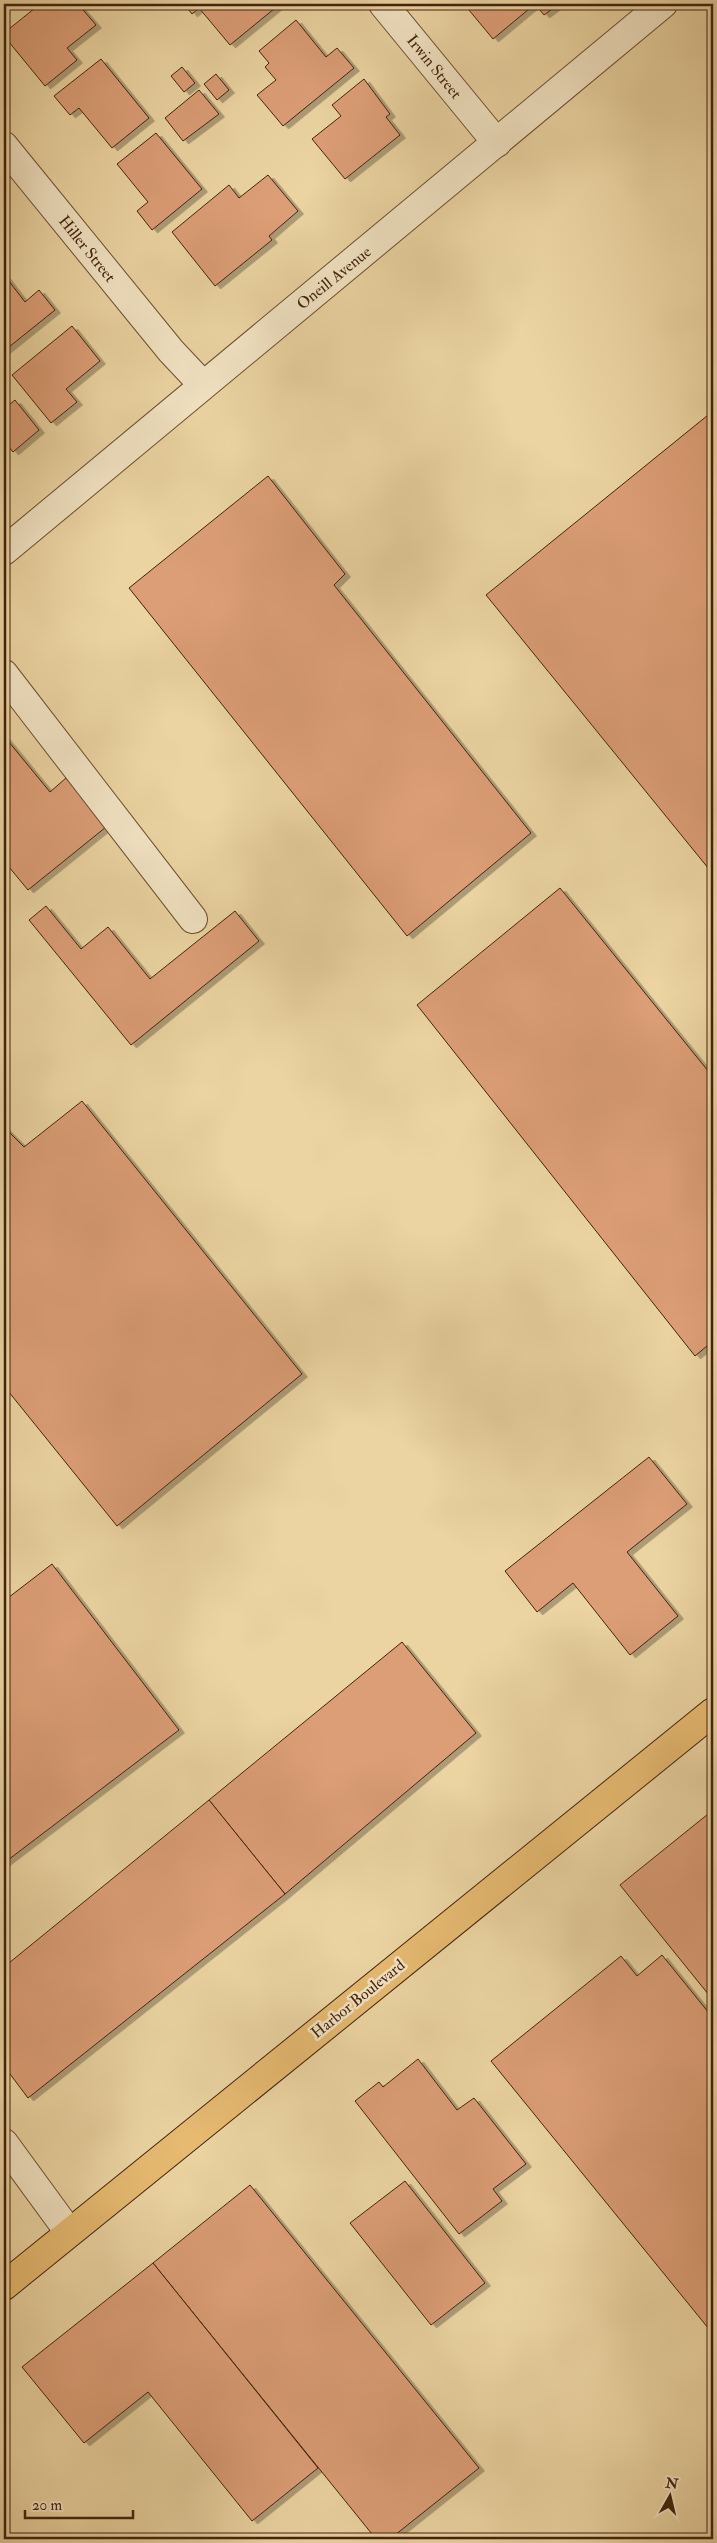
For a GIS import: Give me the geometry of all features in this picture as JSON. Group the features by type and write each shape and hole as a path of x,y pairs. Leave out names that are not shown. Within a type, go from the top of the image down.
{"main road":[{"name":"Harbor Boulevard","path":"4,2286 68,2232 713,1712"}],"street":[{"name":"Irwin Street","path":"383,4 497,143"},
{"name":"Oneill Avenue","path":"4,551 663,4"},
{"name":"Hiller Street","path":"4,146 171,351 203,385"},
{"path":"4,674 193,920"},
{"path":"4,2143 68,2232"}],"building":[{"path":"40,4 78,4 96,25 67,48 77,60 45,86 4,36 4,33"},
{"path":"184,4 280,4 230,45 199,8 192,14"},
{"path":"464,4 535,4 493,39"},
{"path":"535,4 559,4 544,15"},
{"path":"296,20 326,57 337,48 354,68 283,126 257,95 276,80 265,67 269,63 259,51"},
{"path":"101,59 149,118 112,148 79,108 70,115 54,96"},
{"path":"182,67 195,83 184,92 171,76"},
{"path":"216,74 229,90 217,100 204,84"},
{"path":"364,79 390,114 386,117 400,135 345,179 312,139 341,116 332,105"},
{"path":"199,90 219,114 183,141 165,118"},
{"path":"156,133 202,189 152,230 137,211 148,202 117,164"},
{"path":"268,175 298,211 269,236 272,240 215,286 172,232 229,185 239,198"},
{"path":"5,276 25,302 39,290 55,310 4,351"},
{"path":"72,326 100,361 66,389 77,402 51,423 12,375"},
{"path":"15,400 39,430 13,452 4,441 4,409"},
{"path":"713,411 713,874 486,595"},
{"path":"268,476 345,574 334,585 531,833 407,936 129,588"},
{"path":"4,736 50,792 66,778 106,827 28,890 4,861"},
{"path":"560,888 713,1077 713,1341 695,1356 417,1005"},
{"path":"46,906 81,949 108,927 150,979 235,911 259,941 131,1045 29,920"},
{"path":"82,1101 302,1374 117,1526 4,1386 4,1127 24,1147"},
{"path":"649,1457 687,1504 627,1552 678,1616 630,1655 573,1583 537,1612 505,1571"},
{"path":"52,1564 179,1730 4,1863 4,1601"},
{"path":"402,1642 476,1733 285,1894 209,1800"},
{"path":"209,1800 285,1894 28,2098 4,2066 4,1967"},
{"path":"713,1810 713,2000 620,1885"},
{"path":"662,1955 713,2018 713,2334 491,2061 621,1956 637,1976"},
{"path":"418,2059 457,2110 474,2098 526,2164 493,2189 502,2201 459,2234 355,2101 379,2082 383,2087"},
{"path":"405,2181 485,2283 431,2325 350,2223"},
{"path":"250,2185 479,2468 390,2539 376,2539 153,2263"},
{"path":"153,2263 318,2468 252,2521 148,2392 84,2443 22,2367"}]}
